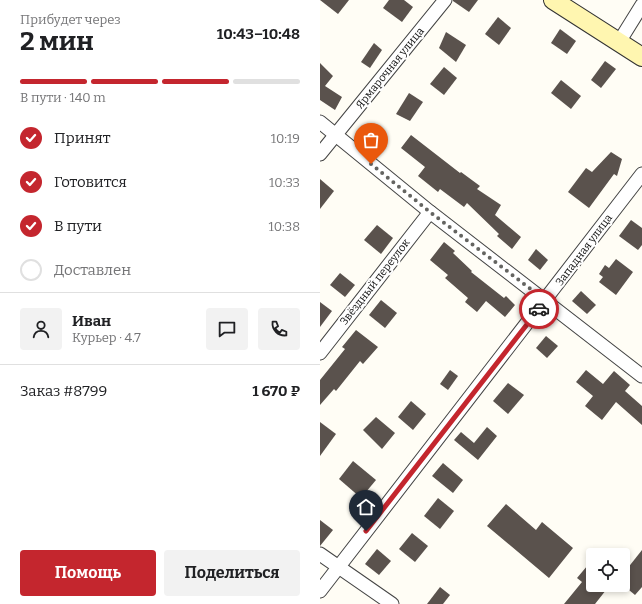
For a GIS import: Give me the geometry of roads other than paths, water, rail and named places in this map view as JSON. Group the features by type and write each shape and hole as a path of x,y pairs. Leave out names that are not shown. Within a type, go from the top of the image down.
{"street":[{"name":"Ярмарочная улица","path":"320,154 445,0"},
{"path":"553,0 642,56"},
{"path":"620,42 642,5"},
{"path":"320,122 430,212 642,376"},
{"name":"Западная улица","path":"320,590 642,174"},
{"name":"Звёздный переулок","path":"320,353 430,212"},
{"path":"320,554 392,604"}]}
